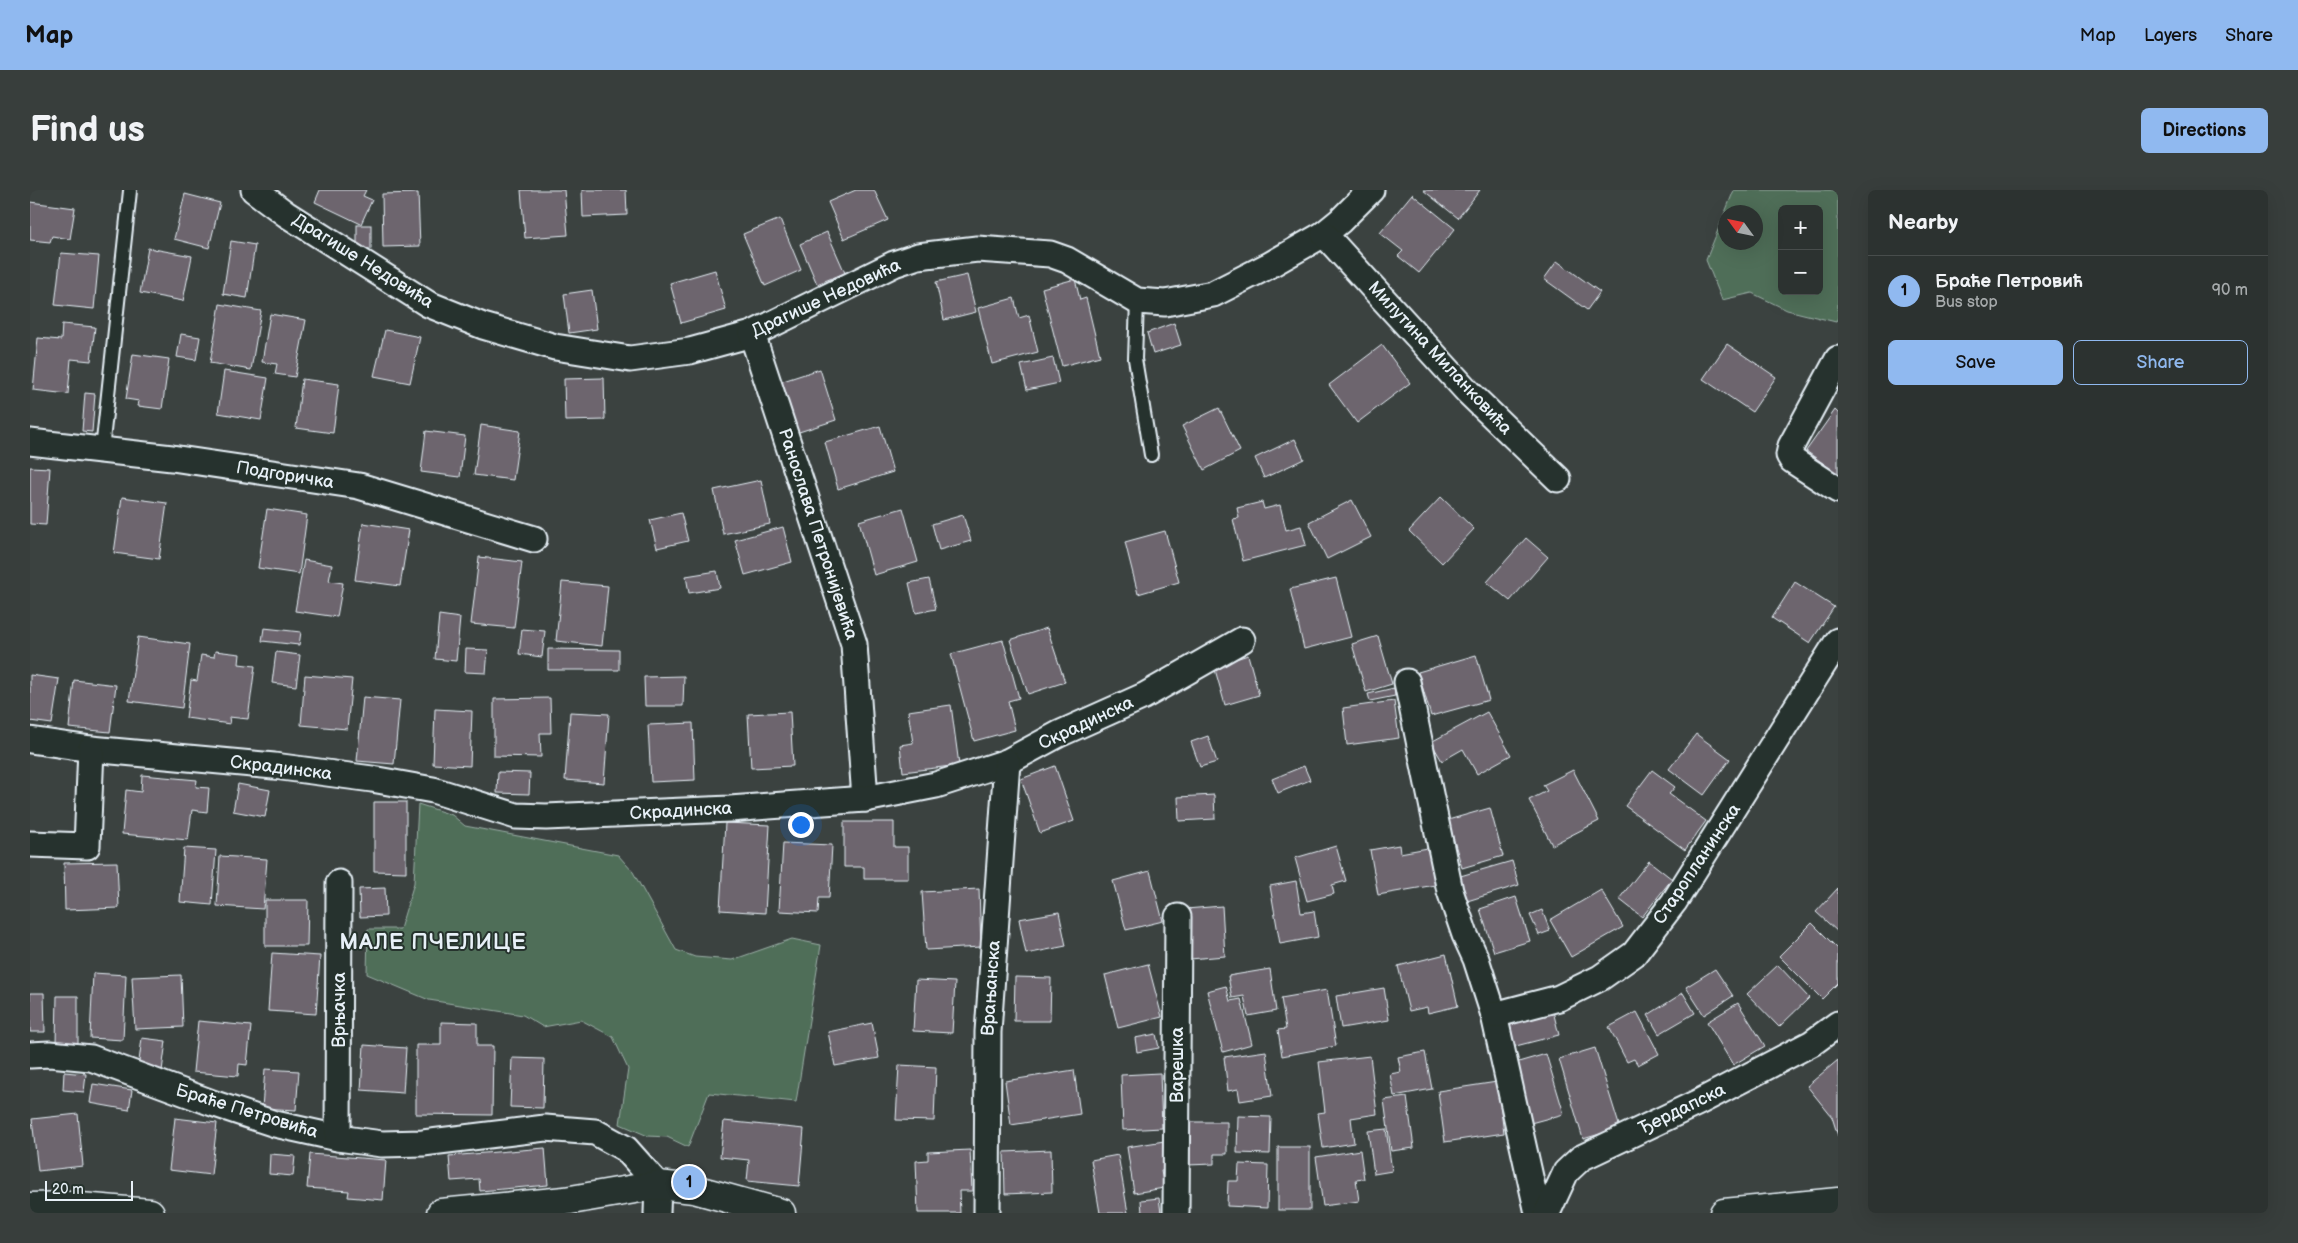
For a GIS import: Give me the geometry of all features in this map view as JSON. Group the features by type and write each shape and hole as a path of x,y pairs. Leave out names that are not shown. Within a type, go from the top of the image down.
{"street":[{"name":"Драгише Недовића","path":"254,190 286,214 428,304 483,326 555,347 630,358 690,351 752,334 894,264 918,256 976,249 1050,254 1067,260 1137,300 1165,303 1213,294 1268,266 1324,234 1359,194"},
{"name":"Милутина Миланковића","path":"1324,234 1468,392 1558,479"},
{"name":"Ранослава Петронијевића","path":"752,334 854,644 864,799"},
{"path":"1838,359 1791,446 1789,455 1792,460 1838,490"},
{"name":"Подгоричка","path":"30,442 172,458 359,486 534,539"},
{"name":"Скрадинска","path":"30,740 91,749 274,766 372,779 433,790 516,816 546,817 730,809 864,799 936,785 1006,762 1059,734 1144,696 1242,640"},
{"name":"Старопланинска","path":"1494,1015 1559,998 1600,978 1634,954 1674,902 1838,641"},
{"path":"1407,682 1450,891 1465,935 1476,959 1494,1015 1538,1213"},
{"path":"30,844 87,846 91,749"},
{"name":"Врањанска","path":"987,1213 988,1032 1006,762"},
{"name":"Врњачка","path":"338,1138 340,883"},
{"name":"Варешка","path":"1176,1213 1178,917"},
{"name":"Ђердапска","path":"1547,1213 1566,1172 1581,1158 1699,1102 1812,1043 1838,1024"},
{"name":"Браће Петровића","path":"30,1055 50,1054 91,1058 275,1124 338,1138 382,1144 423,1143 545,1128 595,1132 626,1149 658,1185"},
{"path":"440,1213 565,1201 658,1185 694,1189 781,1213"},
{"path":"657,1213 658,1185"},
{"path":"1724,1213 1838,1202"},
{"path":"30,1207 150,1213"}],"lane":[{"path":"102,450 130,191"},
{"path":"1137,300 1135,359 1151,455"}],"green space":[{"path":"1734,190 1838,190 1838,317 1836,322 1787,310 1752,293 1722,300 1706,260 1718,230 1718,250 1763,250 1763,205 1728,205"},
{"path":"418,804 452,815 465,826 618,855 633,872 676,950 695,957 732,960 792,939 821,945 796,1102 709,1093 688,1147 667,1137 648,1136 620,1124 628,1069 613,1037 581,1020 543,1027 523,1015 429,1000 367,974 368,929 400,929 414,883"}],"building":[{"path":"320,190 366,190 363,196 372,200 361,224 315,202"},
{"path":"521,190 564,190 568,235 525,238"},
{"path":"582,190 626,190 627,215 583,217"},
{"path":"856,190 874,190 888,220 844,239 828,202"},
{"path":"1423,190 1480,190 1458,218"},
{"path":"418,193 420,246 383,247 382,194"},
{"path":"185,194 220,203 209,248 174,239"},
{"path":"1412,194 1455,229 1419,273 1398,256 1403,251 1380,233"},
{"path":"30,202 75,208 70,239 52,236 50,242 30,240"},
{"path":"780,219 801,270 765,286 743,234"},
{"path":"357,225 371,225 371,249 357,249"},
{"path":"827,232 845,273 817,284 800,244"},
{"path":"231,241 255,245 247,298 223,294"},
{"path":"148,248 192,256 183,301 140,293"},
{"path":"61,253 99,256 94,309 55,305"},
{"path":"1557,261 1600,292 1587,310 1544,279"},
{"path":"715,270 726,310 681,323 670,283"},
{"path":"967,275 976,312 944,320 936,282"},
{"path":"1075,279 1080,300 1086,298 1100,356 1062,366 1042,288"},
{"path":"592,290 597,329 569,333 564,294"},
{"path":"1014,298 1019,318 1029,315 1038,352 992,364 978,308"},
{"path":"220,304 261,311 251,370 210,363"},
{"path":"270,314 306,320 295,377 275,374 277,364 262,362"},
{"path":"1174,323 1181,345 1153,354 1147,333"},
{"path":"62,324 95,327 91,361 71,359 68,394 33,390 38,338 61,340"},
{"path":"385,330 420,337 410,383 374,376"},
{"path":"181,334 200,337 196,360 177,357"},
{"path":"1727,344 1776,377 1752,412 1703,379"},
{"path":"1382,345 1410,383 1357,423 1329,385"},
{"path":"133,354 169,359 162,409 138,406 139,401 126,399"},
{"path":"1053,358 1059,383 1027,390 1021,365"},
{"path":"820,369 836,420 796,433 780,382"},
{"path":"224,371 268,378 261,420 218,413"},
{"path":"604,378 605,420 565,421 564,379"},
{"path":"302,379 339,384 333,433 296,428"},
{"path":"85,393 95,394 92,432 82,431"},
{"path":"1219,408 1240,451 1204,470 1182,426"},
{"path":"1835,410 1838,413 1838,474 1806,451"},
{"path":"481,425 520,431 513,480 474,475"},
{"path":"880,426 893,472 838,489 825,442"},
{"path":"426,431 465,436 460,477 421,472"},
{"path":"1295,439 1304,459 1264,478 1255,458"},
{"path":"30,467 50,468 46,525 30,524"},
{"path":"761,480 770,524 723,534 714,490"},
{"path":"122,497 167,503 159,559 114,553"},
{"path":"1441,497 1474,529 1442,563 1409,531"},
{"path":"1352,500 1371,537 1327,559 1309,522"},
{"path":"1262,502 1264,509 1280,505 1286,530 1301,526 1306,545 1243,561 1233,519 1239,518 1237,508"},
{"path":"903,508 918,562 874,575 859,521"},
{"path":"267,509 307,515 299,574 258,568"},
{"path":"681,513 688,541 657,548 650,520"},
{"path":"963,515 971,541 939,550 932,524"},
{"path":"363,523 409,530 400,586 355,580"},
{"path":"783,527 792,562 745,575 735,540"},
{"path":"1165,531 1179,582 1138,594 1125,542"},
{"path":"1526,538 1548,557 1510,601 1487,582"},
{"path":"479,557 522,562 514,628 471,624"},
{"path":"304,560 332,565 329,581 343,583 337,617 295,611"},
{"path":"717,571 720,588 689,593 686,576"},
{"path":"1336,578 1351,637 1304,649 1290,589"},
{"path":"929,579 936,609 916,613 909,583"},
{"path":"562,582 608,586 602,646 556,641"},
{"path":"1795,582 1834,607 1810,643 1772,618"},
{"path":"439,615 460,618 456,661 435,659"},
{"path":"264,628 301,632 299,645 262,641"},
{"path":"1047,628 1065,682 1028,694 1010,640"},
{"path":"522,629 545,631 542,657 519,654"},
{"path":"1378,636 1392,684 1366,692 1352,644"},
{"path":"138,637 190,644 182,708 129,701"},
{"path":"1003,640 1019,698 1008,701 1015,730 974,741 951,654"},
{"path":"466,649 488,650 486,673 465,672"},
{"path":"548,649 619,650 619,670 548,670"},
{"path":"215,651 240,654 239,664 255,666 248,719 229,717 230,724 186,718 191,680 197,681 201,655 214,657"},
{"path":"276,652 300,655 296,686 272,683"},
{"path":"1248,655 1259,695 1225,705 1214,666"},
{"path":"1476,655 1489,700 1431,716 1418,672"},
{"path":"30,675 59,679 52,724 30,721"},
{"path":"305,675 352,679 347,729 301,725"},
{"path":"684,676 683,706 645,706 644,677"},
{"path":"74,680 116,685 110,732 69,728"},
{"path":"1394,688 1395,696 1370,701 1368,694"},
{"path":"363,697 400,700 394,764 357,761"},
{"path":"550,698 551,733 540,733 541,757 494,756 494,699"},
{"path":"1394,701 1399,738 1347,745 1343,708"},
{"path":"951,705 959,765 903,772 900,745 913,743 908,711"},
{"path":"435,709 472,711 470,766 433,764"},
{"path":"570,712 609,714 604,783 565,780"},
{"path":"790,712 793,766 751,768 748,714"},
{"path":"1487,712 1511,755 1477,774 1463,749 1442,761 1431,742"},
{"path":"693,723 695,780 651,782 648,725"},
{"path":"1696,734 1730,759 1704,795 1669,769"},
{"path":"1208,736 1217,762 1200,767 1191,742"},
{"path":"1055,766 1074,821 1040,833 1021,779"},
{"path":"1304,766 1310,780 1278,793 1272,779"},
{"path":"1573,770 1599,821 1552,845 1529,800 1547,791 1543,785"},
{"path":"1652,770 1675,787 1669,794 1706,821 1685,850 1625,806"},
{"path":"498,772 530,773 529,794 497,793"},
{"path":"142,775 197,780 196,787 209,788 207,812 192,810 188,840 122,834 126,790 141,792"},
{"path":"238,784 270,790 265,817 233,811"},
{"path":"1214,795 1215,819 1179,821 1178,797"},
{"path":"374,802 406,802 406,872 374,871"},
{"path":"1490,808 1503,856 1462,868 1448,820"},
{"path":"844,822 894,822 894,847 908,847 908,879 864,879 864,867 844,867"},
{"path":"725,823 770,825 765,913 720,910"},
{"path":"783,843 832,845 829,898 819,898 818,913 779,911"},
{"path":"1399,845 1400,853 1428,848 1435,885 1378,895 1370,850"},
{"path":"1336,846 1346,881 1332,885 1334,894 1307,901 1295,858"},
{"path":"184,848 216,850 212,905 180,902"},
{"path":"220,856 267,859 263,909 217,906"},
{"path":"1512,861 1519,885 1464,902 1457,877"},
{"path":"1649,861 1672,879 1642,917 1619,899"},
{"path":"117,862 119,908 65,910 64,863"},
{"path":"1150,871 1163,921 1126,930 1113,881"},
{"path":"1296,881 1301,913 1314,911 1318,937 1280,944 1270,886"},
{"path":"385,888 386,916 360,917 359,889"},
{"path":"1838,888 1838,932 1816,912"},
{"path":"979,889 981,947 926,950 922,892"},
{"path":"1601,890 1623,927 1571,957 1550,920"},
{"path":"1516,897 1530,941 1494,952 1480,909"},
{"path":"265,900 308,900 307,946 265,946"},
{"path":"1222,906 1225,956 1190,959 1186,909"},
{"path":"1542,910 1550,931 1539,935 1530,915"},
{"path":"1059,912 1066,946 1026,954 1019,919"},
{"path":"1812,923 1838,949 1838,983 1822,999 1779,956"},
{"path":"272,953 320,956 316,1014 268,1011"},
{"path":"1446,954 1458,1006 1428,1013 1427,1007 1409,1011 1398,966"},
{"path":"1148,964 1162,1017 1118,1028 1105,975"},
{"path":"1778,965 1809,998 1779,1027 1747,994"},
{"path":"1270,969 1276,1011 1248,1016 1244,996 1232,998 1228,976"},
{"path":"1715,969 1733,996 1704,1015 1686,987"},
{"path":"93,973 126,975 123,1040 90,1038"},
{"path":"181,975 183,1027 135,1029 132,977"},
{"path":"1015,977 1051,978 1050,1021 1014,1021"},
{"path":"916,980 955,982 952,1033 913,1031"},
{"path":"1226,986 1230,1001 1241,999 1252,1044 1223,1052 1207,991"},
{"path":"1384,988 1389,1020 1341,1028 1336,996"},
{"path":"1327,990 1336,1046 1282,1056 1278,1030 1286,1029 1281,998"},
{"path":"30,993 44,993 45,1032 30,1032"},
{"path":"1683,993 1695,1013 1659,1034 1648,1015"},
{"path":"57,996 78,996 78,1045 56,1044"},
{"path":"1738,1003 1765,1046 1733,1065 1707,1022"},
{"path":"1553,1011 1559,1035 1512,1047 1506,1023"},
{"path":"1637,1012 1659,1054 1638,1065 1634,1059 1627,1062 1609,1027"},
{"path":"198,1021 251,1026 247,1065 239,1064 238,1076 193,1072"},
{"path":"441,1022 477,1023 477,1046 493,1046 492,1115 416,1114 416,1045 441,1045"},
{"path":"872,1023 879,1058 835,1066 828,1032"},
{"path":"1156,1034 1159,1048 1137,1052 1135,1038"},
{"path":"142,1038 166,1041 162,1071 138,1069"},
{"path":"364,1045 406,1048 403,1093 361,1090"},
{"path":"1595,1048 1620,1128 1583,1139 1559,1059"},
{"path":"1266,1051 1272,1096 1240,1101 1238,1089 1228,1091 1224,1057"},
{"path":"1425,1052 1432,1089 1394,1096 1390,1074 1401,1072 1398,1057"},
{"path":"1546,1054 1564,1114 1527,1124 1515,1063"},
{"path":"1370,1056 1377,1114 1351,1118 1354,1143 1323,1148 1318,1113 1325,1112 1319,1062"},
{"path":"512,1058 544,1059 543,1108 510,1107"},
{"path":"1838,1060 1838,1136 1832,1117 1807,1086"},
{"path":"899,1065 936,1067 934,1121 896,1120"},
{"path":"265,1069 299,1071 296,1110 262,1108"},
{"path":"1074,1070 1080,1114 1011,1125 1005,1081"},
{"path":"64,1072 86,1074 84,1092 63,1090"},
{"path":"1160,1073 1162,1128 1123,1130 1121,1075"},
{"path":"1497,1082 1504,1133 1445,1142 1438,1091"},
{"path":"93,1084 132,1090 129,1110 90,1103"},
{"path":"1407,1097 1414,1148 1391,1151 1384,1100"},
{"path":"78,1114 83,1166 38,1171 32,1119"},
{"path":"1238,1116 1271,1117 1270,1154 1237,1153"},
{"path":"175,1118 217,1123 211,1175 169,1170"},
{"path":"724,1121 804,1129 799,1186 747,1181 749,1160 720,1157"},
{"path":"1187,1122 1227,1122 1227,1154 1214,1154 1214,1164 1187,1165"},
{"path":"1386,1129 1392,1171 1374,1174 1368,1131"},
{"path":"1164,1141 1168,1170 1161,1171 1164,1188 1134,1193 1127,1147"},
{"path":"1278,1147 1310,1147 1310,1210 1278,1210"},
{"path":"545,1148 548,1185 480,1191 479,1179 451,1181 449,1156"},
{"path":"970,1150 972,1191 959,1191 960,1213 918,1213 916,1161 928,1160 928,1152"},
{"path":"1051,1150 1052,1192 1005,1194 1004,1152"},
{"path":"1360,1150 1364,1179 1356,1180 1359,1201 1323,1206 1316,1157"},
{"path":"270,1154 295,1156 293,1176 269,1174"},
{"path":"310,1154 386,1160 383,1200 348,1197 349,1191 307,1188"},
{"path":"1118,1155 1128,1213 1100,1213 1091,1160"},
{"path":"1239,1164 1268,1165 1267,1208 1227,1206 1228,1181 1238,1181"},
{"path":"1159,1198 1161,1213 1142,1213 1141,1200"}],"place":[{"name":"Браће Петровић","path":"689,1182"}],"district":[{"name":"МАЛЕ ПЧЕЛИЦЕ","path":"433,942"}]}
